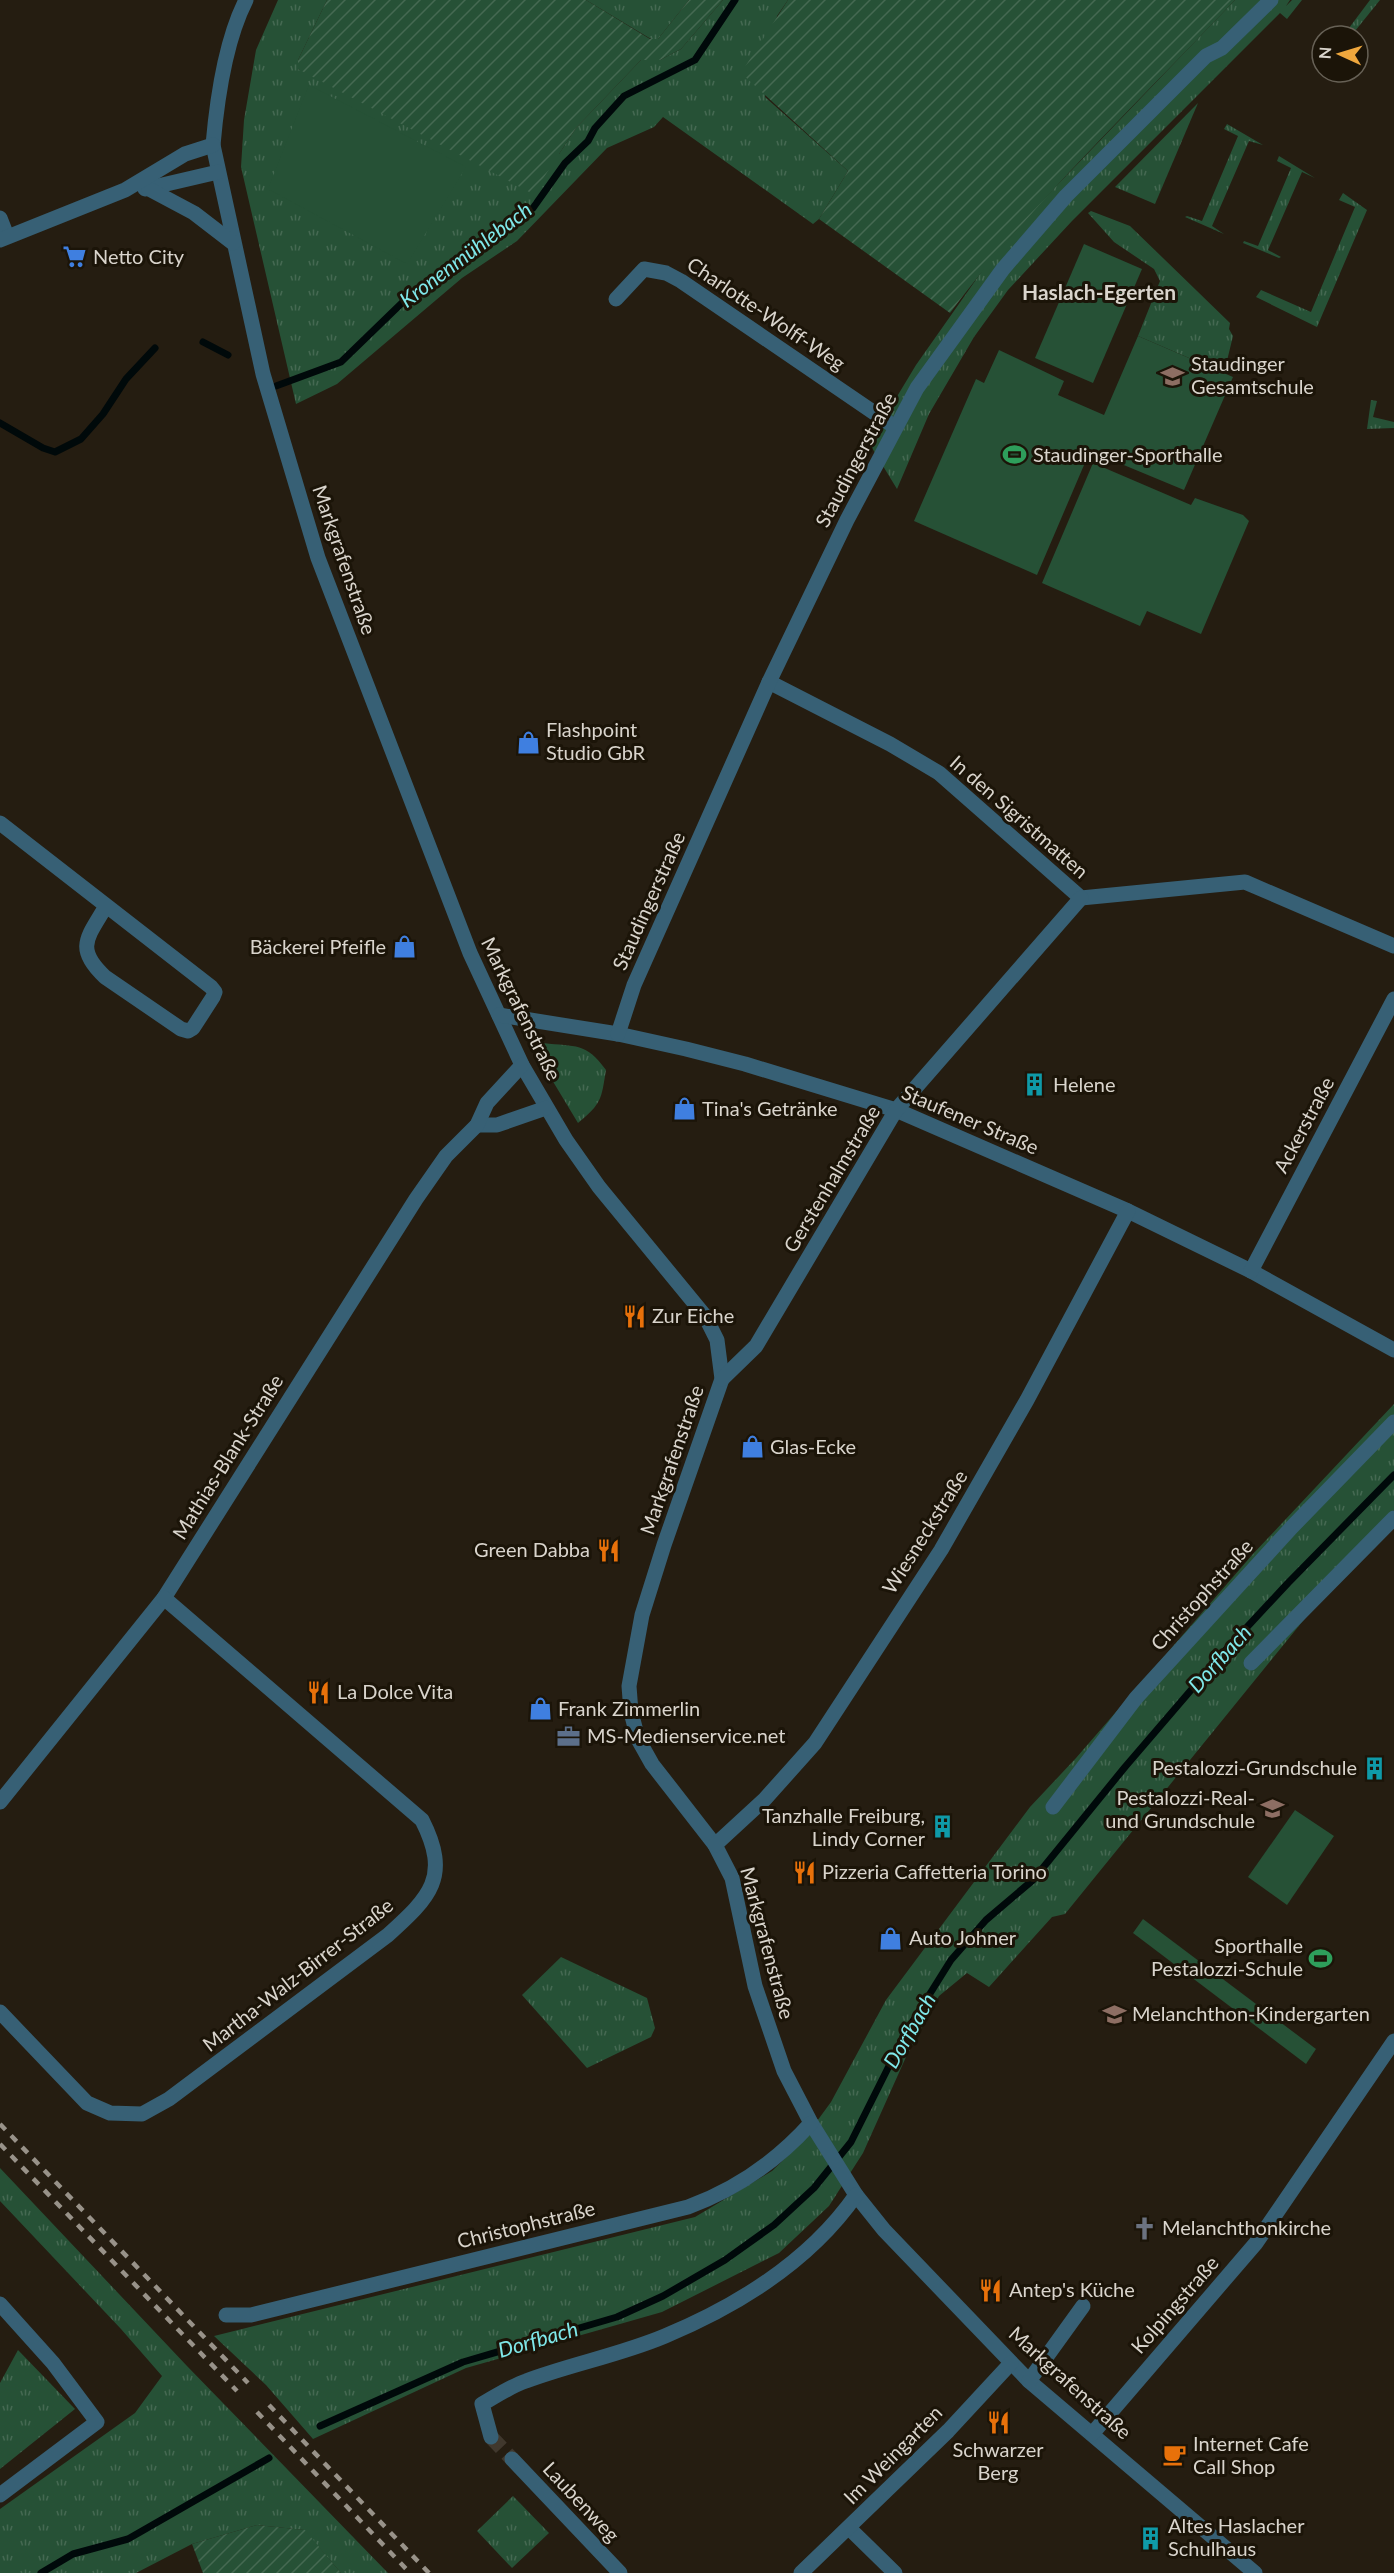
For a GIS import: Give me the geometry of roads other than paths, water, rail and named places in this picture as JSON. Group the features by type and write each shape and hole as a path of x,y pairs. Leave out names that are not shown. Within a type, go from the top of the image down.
{"street":[{"path":"227,0 244,4"},
{"name":"Staudingerstraße","path":"618,1034 634,985 769,682 847,520 917,388 1003,269 1058,205 1206,56 1222,48 1271,0"},
{"name":"Markgrafenstraße","path":"244,4 217,106 213,144 263,374 318,558 470,953 522,1065 546,1108 599,1186 705,1316 717,1340 722,1379 642,1615 629,1686 630,1712 638,1739 652,1764 715,1845 732,1878 755,1986 784,2071 811,2123 856,2195 884,2230 1029,2381 1255,2573"},
{"path":"0,218 4,238 125,190 185,154 213,144"},
{"path":"125,190 149,189 218,172"},
{"path":"149,189 194,213 233,243"},
{"name":"Charlotte-Wolff-Weg","path":"616,299 644,269 666,273 895,427"},
{"name":"In den Sigristmatten","path":"769,682 890,744 939,773 1082,898 1245,882 1394,946"},
{"path":"0,823 212,987 213,997 193,1028 188,1031 181,1029 95,968 85,945 106,906"},
{"name":"Gerstenhalmstraße","path":"722,1379 756,1346 896,1110 1082,898"},
{"name":"Ackerstraße","path":"1251,1271 1394,999"},
{"name":"Staufener Straße","path":"499,1015 618,1034 745,1064 896,1110 1128,1211 1251,1271 1394,1350"},
{"name":"Mathias-Blank-Straße","path":"0,1802 164,1598 416,1199 446,1156 477,1125 486,1102 522,1065"},
{"path":"477,1125 497,1125 546,1108"},
{"name":"Wiesneckstraße","path":"715,1845 765,1799 815,1743 941,1550 1027,1401 1128,1211"},
{"name":"Christophstraße","path":"1053,1807 1136,1698 1292,1527 1394,1422"},
{"path":"1251,1663 1394,1518"},
{"name":"Martha-Walz-Birrer-Straße","path":"0,2012 87,2103 110,2113 142,2114 170,2099 388,1935 420,1906 430,1890 435,1873 433,1842 422,1820 164,1598"},
{"name":"Kolpingstraße","path":"1092,2434 1256,2243 1394,2041"},
{"name":"Christophstraße","path":"226,2315 251,2315 688,2207 711,2199 773,2161 811,2123"},
{"path":"491,2437 482,2404 524,2381 664,2336 740,2298 792,2265 840,2218 856,2195"},
{"path":"0,2304 53,2362 97,2422 0,2495"},
{"path":"1029,2381 1083,2306"},
{"name":"Im Weingarten","path":"801,2573 948,2431 1011,2363"},
{"name":"Laubenweg","path":"512,2459 620,2573"},
{"path":"849,2528 895,2573"}],"waterway":[{"name":"Kronenmühlebach","path":"276,386 341,362 407,298 504,231 533,208 565,163 588,141 595,128 624,96 695,60 735,0"},
{"name":"Kronenmühlebach","path":"203,342 228,355"},
{"name":"Kronenmühlebach","path":"0,423 43,448 55,452 81,439 103,414 126,379 155,348"},
{"name":"Dorfbach","path":"320,2426 463,2362 617,2317 663,2296 725,2260 774,2225 814,2188 851,2142 906,2032 951,1960 986,1920 1033,1880 1125,1767 1222,1654 1394,1475"},
{"name":"Dorfbach","path":"41,2573 73,2554 128,2539 269,2458"}],"tunnel":[{"path":"491,2437 512,2459"}],"railway":[{"path":"0,2124 248,2383"},
{"path":"0,2144 237,2391"},
{"path":"269,2405 429,2573"},
{"path":"257,2412 410,2573"}],"place":[{"name":"Netto City","path":"75,257"},
{"name":"Staudinger Gesamtschule","path":"1173,376"},
{"name":"Staudinger-Sporthalle","path":"1015,455"},
{"name":"Flashpoint Studio GbR","path":"528,742"},
{"name":"Bäckerei Pfeifle","path":"404,947"},
{"name":"Helene","path":"1035,1085"},
{"name":"Tina's Getränke","path":"684,1109"},
{"name":"Zur Eiche","path":"634,1316"},
{"name":"Glas-Ecke","path":"752,1447"},
{"name":"Green Dabba","path":"608,1550"},
{"name":"La Dolce Vita","path":"319,1692"},
{"name":"Frank Zimmerlin","path":"540,1709"},
{"name":"MS-Medienservice.net","path":"569,1736"},
{"name":"Pestalozzi-Grundschule","path":"1375,1768"},
{"name":"Pestalozzi-Real- und Grundschule","path":"1273,1809"},
{"name":"Tanzhalle Freiburg, Lindy Corner","path":"943,1827"},
{"name":"Pizzeria Caffetteria Torino","path":"804,1872"},
{"name":"Auto Johner","path":"891,1938"},
{"name":"Sporthalle Pestalozzi-Schule","path":"1321,1958"},
{"name":"Melanchthon-Kindergarten","path":"1114,2014"},
{"name":"Melanchthonkirche","path":"1144,2228"},
{"name":"Antep's Küche","path":"991,2290"},
{"name":"Schwarzer Berg","path":"998,2423"},
{"name":"Internet Cafe Call Shop","path":"1175,2455"},
{"name":"Altes Haslacher Schulhaus","path":"1150,2538"}],"district":[{"name":"Haslach-Egerten","path":"1099,293"}]}
